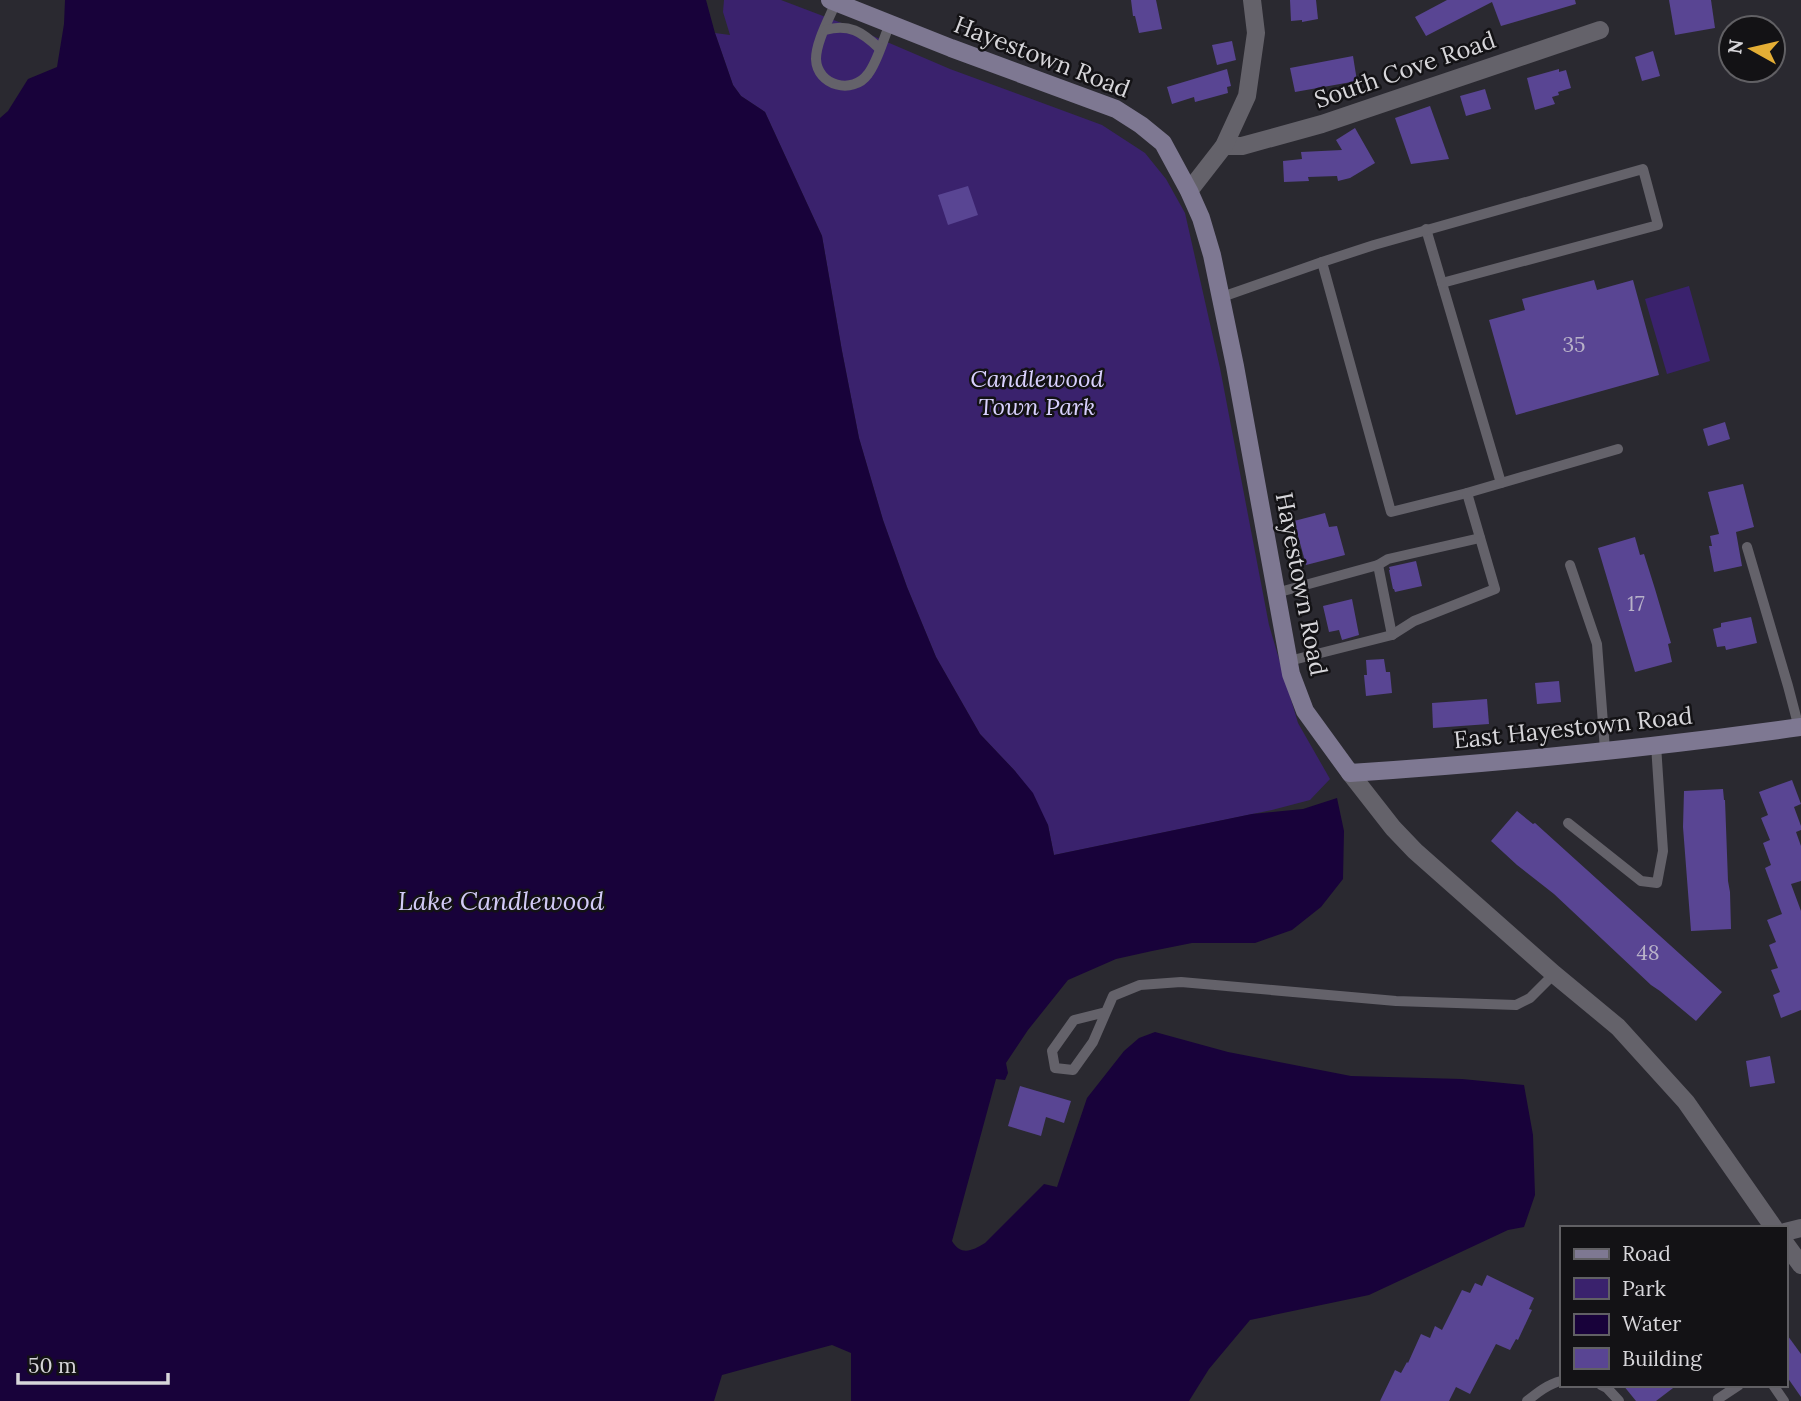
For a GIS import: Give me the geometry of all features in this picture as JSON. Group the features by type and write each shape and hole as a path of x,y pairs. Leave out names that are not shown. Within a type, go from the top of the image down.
{"street":[{"path":"1189,191 1224,146 1247,96 1256,33 1252,0"},
{"name":"Hayestown Road","path":"833,1 1116,109 1163,143 1189,191 1212,255 1291,674 1305,711 1393,828 1415,851 1618,1027 1686,1102 1773,1226"},
{"name":"South Cove Road","path":"1224,146 1242,146 1322,124 1600,30"},
{"name":"East Hayestown Road","path":"1350,773 1605,750 1800,728"},
{"path":"1787,1246 1801,1265"}],"lane":[{"path":"833,1 825,30 819,40 816,61 824,77 835,85 852,86 866,77 876,62 890,24"},
{"path":"825,30 837,26 857,31 879,48"},
{"path":"1222,298 1426,229 1643,169 1658,225 1442,283"},
{"path":"1426,229 1501,484"},
{"path":"1322,262 1391,512 1501,484 1618,449"},
{"path":"1289,661 1392,635 1414,621 1495,589 1467,493"},
{"path":"1276,593 1378,565 1388,559 1480,538"},
{"path":"1747,547 1800,728"},
{"path":"1378,565 1392,635"},
{"path":"1570,565 1597,644 1605,750"},
{"path":"1568,823 1641,881 1657,883 1663,852 1656,744"},
{"path":"1106,1012 1074,1020 1052,1051 1055,1068 1073,1070 1093,1042 1113,996 1140,985 1181,982 1396,1001 1516,1005 1530,998 1554,974"},
{"path":"1527,1401 1560,1381"},
{"path":"1605,1387 1619,1401"},
{"path":"1719,1401 1718,1399 1736,1387"}],"green space":[{"name":"Candlewood Town Park","path":"724,0 781,0 950,69 1102,125 1145,153 1166,179 1185,213 1220,368 1269,625 1298,723 1330,779 1310,800 1054,855 1048,825 1015,771 980,734 936,657 907,587 883,520 859,438 822,236 765,112 741,96 733,85 715,33 730,35 723,12"},
{"path":"1689,286 1710,361 1667,374 1645,299"}],"water":[{"name":"Lake Candlewood","path":"65,0 706,0 733,85 741,96 765,112 822,236 859,438 883,520 907,587 936,657 980,734 1033,793 1048,825 1054,855 1252,814 1303,809 1337,798 1344,831 1343,879 1321,907 1292,930 1255,943 1192,943 1116,959 1068,980 1028,1030 1006,1063 1008,1073 1005,1080 996,1079 952,1241 955,1246 967,1251 980,1246 1044,1184 1057,1187 1087,1098 1124,1051 1139,1038 1155,1032 1228,1052 1351,1076 1462,1079 1524,1085 1533,1135 1535,1195 1524,1227 1508,1230 1369,1295 1250,1320 1209,1369 1189,1401 851,1401 851,1353 832,1345 722,1375 714,1401 0,1401 0,118 8,111 28,79 57,67"}],"building":[{"path":"1131,0 1156,0 1162,29 1139,33"},
{"path":"1290,0 1316,0 1318,19 1291,21"},
{"path":"1447,0 1575,0 1576,4 1501,26 1492,2 1426,36 1415,17"},
{"path":"1669,0 1711,0 1715,28 1675,35"},
{"path":"1232,41 1236,60 1217,65 1212,45"},
{"path":"1653,51 1660,76 1642,81 1635,57"},
{"path":"1353,56 1357,81 1295,92 1290,68"},
{"path":"1227,69 1231,86 1227,87 1228,93 1195,102 1194,97 1172,104 1167,87"},
{"path":"1559,69 1559,72 1566,70 1571,88 1552,97 1555,104 1535,110 1527,78"},
{"path":"1485,89 1491,109 1466,116 1460,96"},
{"path":"1430,106 1449,159 1411,164 1395,118"},
{"path":"1355,128 1375,163 1350,178 1338,181 1337,176 1308,177 1309,181 1284,182 1283,161 1302,159 1301,152 1342,150 1336,140"},
{"path":"968,186 978,215 948,225 938,195"},
{"path":"1594,280 1597,290 1633,280 1659,375 1516,415 1489,320 1525,310 1522,299"},
{"path":"1725,422 1730,439 1708,446 1703,429"},
{"path":"1743,484 1754,527 1736,532 1742,566 1714,572 1710,536 1719,534 1708,492"},
{"path":"1325,513 1329,527 1337,526 1345,555 1306,565 1294,521"},
{"path":"1635,537 1640,555 1644,554 1671,643 1668,644 1672,662 1635,672 1598,548"},
{"path":"1416,561 1422,586 1395,592 1389,567"},
{"path":"1352,599 1359,635 1342,640 1339,630 1329,632 1323,606"},
{"path":"1751,617 1757,643 1726,650 1725,646 1717,647 1713,629 1721,627 1721,623"},
{"path":"1384,659 1386,672 1390,672 1392,693 1366,696 1366,660"},
{"path":"1559,681 1561,702 1537,704 1535,683"},
{"path":"1487,699 1489,724 1433,728 1432,703"},
{"path":"1792,780 1801,804 1794,807 1801,826 1801,830 1796,832 1801,846 1801,881 1791,884 1801,911 1801,1010 1781,1018 1773,995 1780,992 1771,970 1778,968 1769,945 1776,942 1767,920 1782,914 1765,868 1771,865 1763,843 1770,840 1761,818 1768,815 1759,792"},
{"path":"1723,789 1731,929 1691,931 1683,827 1684,791"},
{"path":"1517,811 1535,823 1722,992 1696,1021 1651,985 1554,894 1491,841"},
{"path":"1770,1056 1775,1083 1750,1087 1746,1061"},
{"path":"1020,1086 1071,1101 1064,1123 1046,1117 1041,1136 1008,1126"},
{"path":"1487,1275 1534,1298 1529,1309 1532,1310 1518,1340 1516,1339 1510,1350 1496,1344 1470,1394 1456,1387 1449,1401 1380,1401 1395,1370 1401,1373 1408,1363 1421,1334 1430,1338 1435,1326 1442,1330 1462,1290 1470,1293 1475,1283 1482,1286"},
{"path":"1787,1335 1801,1354 1801,1397 1787,1377"},
{"path":"1625,1387 1674,1387 1656,1401 1636,1401"}]}
